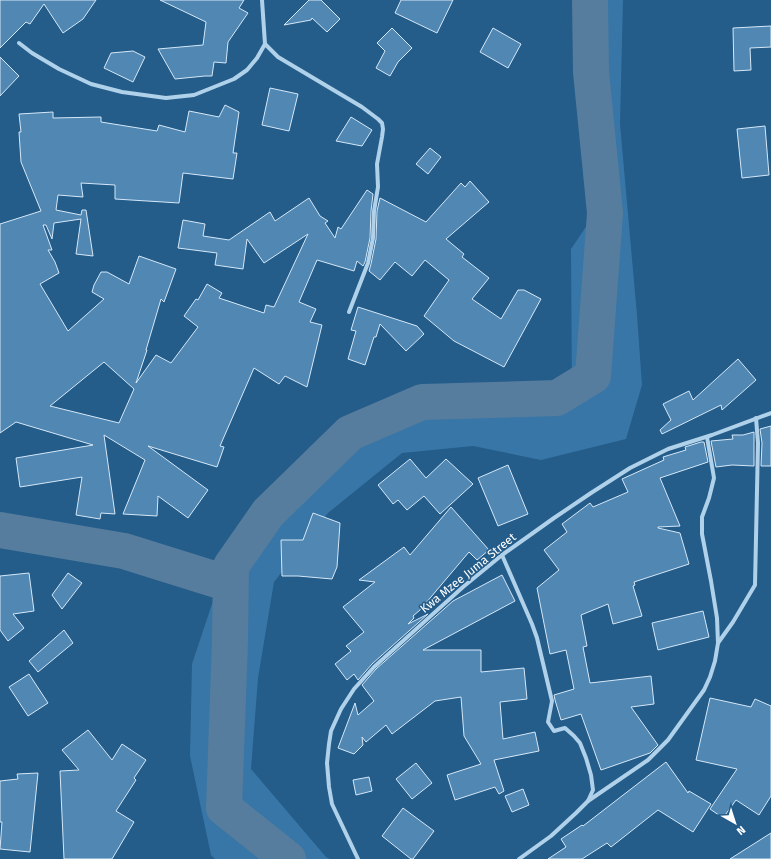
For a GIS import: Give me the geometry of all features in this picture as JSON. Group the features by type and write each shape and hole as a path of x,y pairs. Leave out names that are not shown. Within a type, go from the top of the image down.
{"street":[{"path":"19,43 32,53 59,69 91,84 122,92 166,98 194,95 234,80 247,70 257,58 265,44 262,0"},
{"path":"265,44 278,57 362,107 378,119 382,124 383,129 377,164 378,187 374,211 374,238 368,263 349,312"},
{"name":"Kwa Mzee Juma Street","path":"358,859 332,804 327,763 331,731 336,720 354,689 374,667 463,586 502,555 554,518 630,468 668,449 707,437 771,413"},
{"path":"718,643 733,622 755,585 758,443 756,418"},
{"path":"519,859 551,836 588,801 648,760 668,740 704,690 710,677 715,661 718,643 717,618 702,534 702,517 714,478 707,437"},
{"path":"502,555 537,638 552,701 548,722 554,731 564,728 574,736 580,743 586,758 591,775 593,790 588,801"}],"shaded area":[{"path":"588,0 623,0 620,124 642,385 626,439 541,460 473,446 402,453 328,513 274,582 258,678 251,769 326,857 330,859 215,859 211,855 190,756 192,664 229,553 289,482 407,404 572,401 571,249 604,200"}],"building":[{"path":"0,0 96,0 83,19 63,33 44,4 30,24 26,22 0,48"},
{"path":"160,0 244,0 239,8 248,13 228,42 226,63 214,62 212,76 175,79 158,49 203,45 206,22"},
{"path":"309,0 321,0 340,19 327,32 312,18 311,20 284,25"},
{"path":"401,0 453,0 437,33 395,13"},
{"path":"771,26 771,47 750,48 751,70 734,71 733,28"},
{"path":"392,28 412,48 398,62 390,76 376,68 385,51 377,43"},
{"path":"493,28 521,44 508,68 480,52"},
{"path":"133,51 145,57 133,82 104,68 111,53"},
{"path":"0,57 19,76 0,96"},
{"path":"270,88 298,94 289,131 262,125"},
{"path":"225,105 239,112 233,153 237,153 233,179 183,173 179,203 115,199 115,185 81,183 83,197 58,195 56,210 81,215 82,210 86,210 93,256 76,254 81,219 54,223 52,239 46,225 43,225 52,250 48,250 59,273 40,284 68,331 104,299 92,292 101,272 107,272 129,284 139,256 176,269 164,302 161,299 136,383 156,355 171,363 198,327 184,316 196,299 198,300 207,284 222,293 219,298 264,313 266,305 274,307 308,234 264,263 247,239 243,269 215,265 217,253 178,248 183,220 205,224 203,236 229,240 270,212 275,221 309,198 320,216 328,221 325,223 335,238 338,227 341,229 367,190 373,194 370,238 365,262 363,266 357,261 354,271 317,260 299,302 316,309 310,322 322,325 307,387 285,376 279,384 254,368 220,446 224,447 217,467 148,446 208,490 188,518 158,496 157,516 123,514 145,460 104,435 115,514 101,513 100,519 76,515 82,477 20,487 16,458 93,445 16,422 0,433 0,224 41,211 21,162 19,132 21,132 19,114 53,112 53,118 101,117 101,122 157,131 159,125 185,132 189,111 219,117","holes":["104,362 134,389 119,423 50,406"]},
{"path":"351,117 372,130 362,146 336,141"},
{"path":"765,126 769,175 742,178 737,129"},
{"path":"430,148 441,157 428,174 416,164"},
{"path":"470,181 489,202 446,239 464,254 462,257 489,278 472,299 501,319 518,290 524,290 541,299 504,367 454,341 424,316 449,280 425,260 412,276 395,262 380,280 369,271 376,239 377,211 380,198 426,222 461,183 465,187"},
{"path":"358,307 417,326 424,334 406,351 380,324 365,365 348,359 356,331 351,330"},
{"path":"738,359 756,380 722,410 721,405 662,434 660,430 671,420 663,404 689,391 693,400"},
{"path":"771,426 771,466 761,466 762,443 760,429"},
{"path":"754,432 754,466 732,465 716,467 711,441 733,439 732,435 743,435"},
{"path":"704,442 708,462 660,478 680,526 658,528 680,533 689,564 634,582 635,585 633,586 642,616 613,624 608,604 581,615 587,646 583,647 590,683 651,676 654,704 631,707 658,745 650,753 601,770 581,714 561,720 555,700 554,695 574,689 566,650 550,654 537,588 559,570 544,550 567,532 562,524 590,503 593,507 628,492 622,479 664,460 663,457 686,450 685,447"},
{"path":"410,459 426,478 446,459 473,484 440,514 424,496 407,510 398,500 393,504 378,485"},
{"path":"508,465 528,514 498,526 478,478"},
{"path":"451,507 489,550 477,560 469,552 420,610 413,616 414,618 408,624 428,614 372,664 358,680 354,674 347,680 335,664 351,651 346,646 364,632 343,607 375,582 359,580 404,547 410,555"},
{"path":"313,513 340,523 337,567 332,579 282,576 281,540 303,540"},
{"path":"29,573 34,611 13,614 24,628 8,641 0,630 0,576"},
{"path":"68,573 82,583 62,609 52,595"},
{"path":"502,575 515,601 423,650 481,650 481,672 524,668 527,699 500,702 503,739 535,732 539,751 494,760 504,791 499,794 495,787 455,800 447,775 481,764 464,736 461,697 435,701 392,734 386,725 366,742 362,737 363,745 354,754 338,748 355,703 358,715 374,701 362,685 376,669 453,601"},
{"path":"703,611 709,637 658,650 652,623"},
{"path":"64,630 73,643 38,672 29,661"},
{"path":"29,674 48,703 28,716 9,687"},
{"path":"710,698 751,707 755,699 771,706 771,796 759,815 736,800 723,818 710,809 737,769 696,760"},
{"path":"88,730 112,760 122,744 146,760 134,778 136,780 116,811 134,822 112,859 64,859 60,771 79,770 62,750"},
{"path":"666,762 688,793 689,791 711,804 693,832 658,810 611,847 607,843 582,859 548,859 566,847 561,839 582,825 583,826"},
{"path":"416,763 432,783 412,799 396,779"},
{"path":"38,773 30,852 0,849 2,822 0,822 0,781 18,779 17,774"},
{"path":"369,777 372,791 356,795 353,780"},
{"path":"523,789 529,805 512,812 505,796"},
{"path":"403,808 434,831 413,859 382,836"},
{"path":"771,833 771,859 730,859"}],"waterway":[{"path":"288,859 224,808 231,566 268,513 350,433 422,402 557,398 593,376 605,213 591,72 590,0"},
{"path":"0,530 124,551 220,581"}]}
